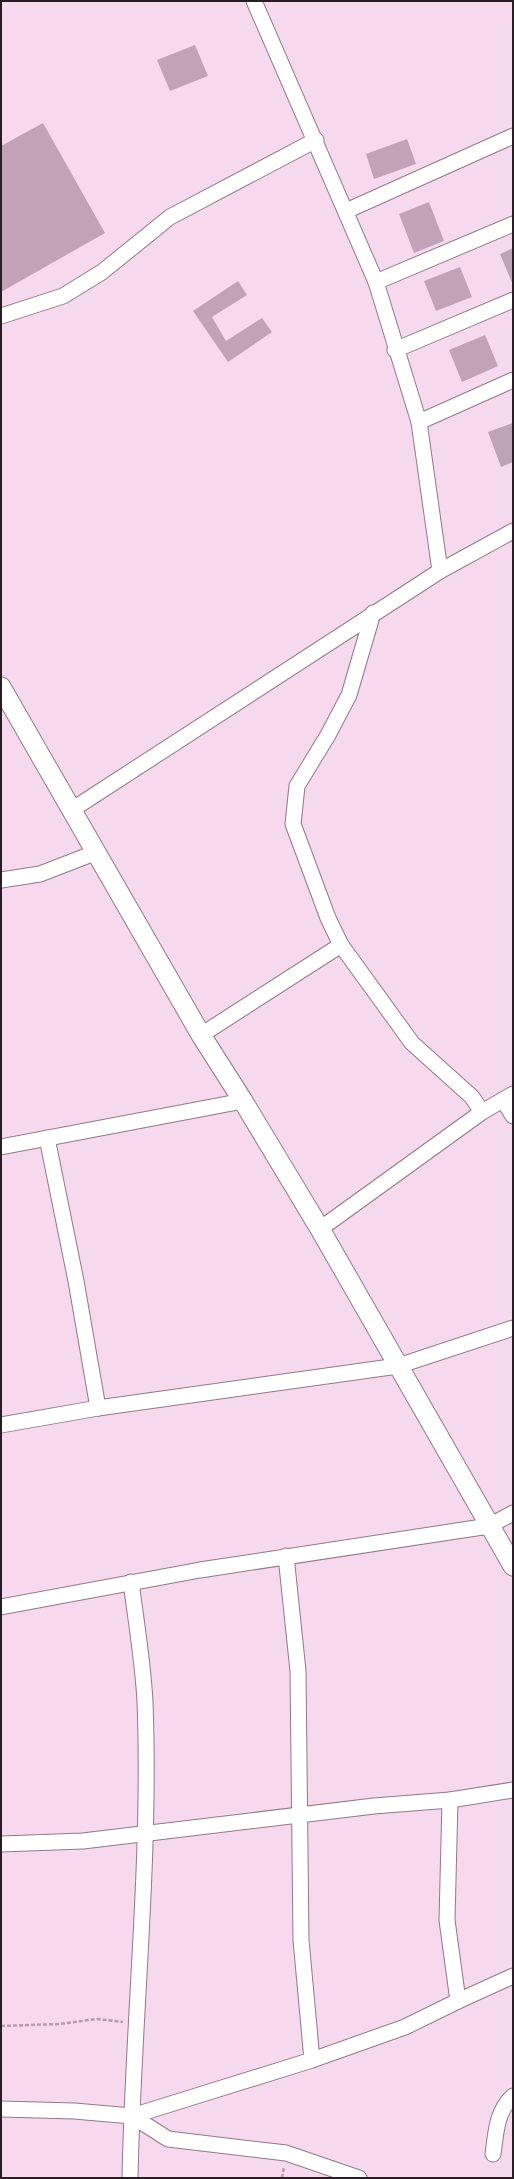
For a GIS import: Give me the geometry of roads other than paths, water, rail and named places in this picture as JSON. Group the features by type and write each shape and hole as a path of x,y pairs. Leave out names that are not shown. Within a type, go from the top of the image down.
{"main road":[{"path":"1,687 73,809 201,1034 320,1229 513,1566"}],"street":[{"path":"254,1 316,140 376,282 395,350 419,422 440,571"},
{"path":"346,211 513,136"},
{"path":"1,316 63,296 102,272 170,217 316,140"},
{"path":"376,282 513,224"},
{"path":"395,350 513,300"},
{"path":"419,422 513,380"},
{"path":"73,809 440,571 513,531"},
{"path":"373,614 349,695 328,735 297,786 293,824 328,918 341,945 412,1043 472,1097 482,1112"},
{"path":"1,880 40,874 97,852"},
{"path":"201,1034 341,945"},
{"path":"320,1229 482,1112 508,1097 513,1116"},
{"path":"1,1147 243,1101"},
{"path":"47,1138 76,1281 98,1408"},
{"path":"1,1426 98,1408 398,1366 513,1328"},
{"path":"1,1607 131,1582 286,1556 489,1526 513,1513"},
{"path":"286,1556 298,1671 298,1815 301,1940 312,2060"},
{"path":"130,2178 143,1909 145,1834 145,1701 131,1582"},
{"path":"1,1844 83,1841 298,1815 450,1800 513,1790"},
{"path":"450,1800 447,1920 458,2000"},
{"path":"1,2109 74,2111 132,2116 312,2060 405,2028 458,2000 513,1976"},
{"path":"493,2154 496,2125 507,2101 513,2096"},
{"path":"132,2116 168,2139 286,2153 359,2178"}]}
